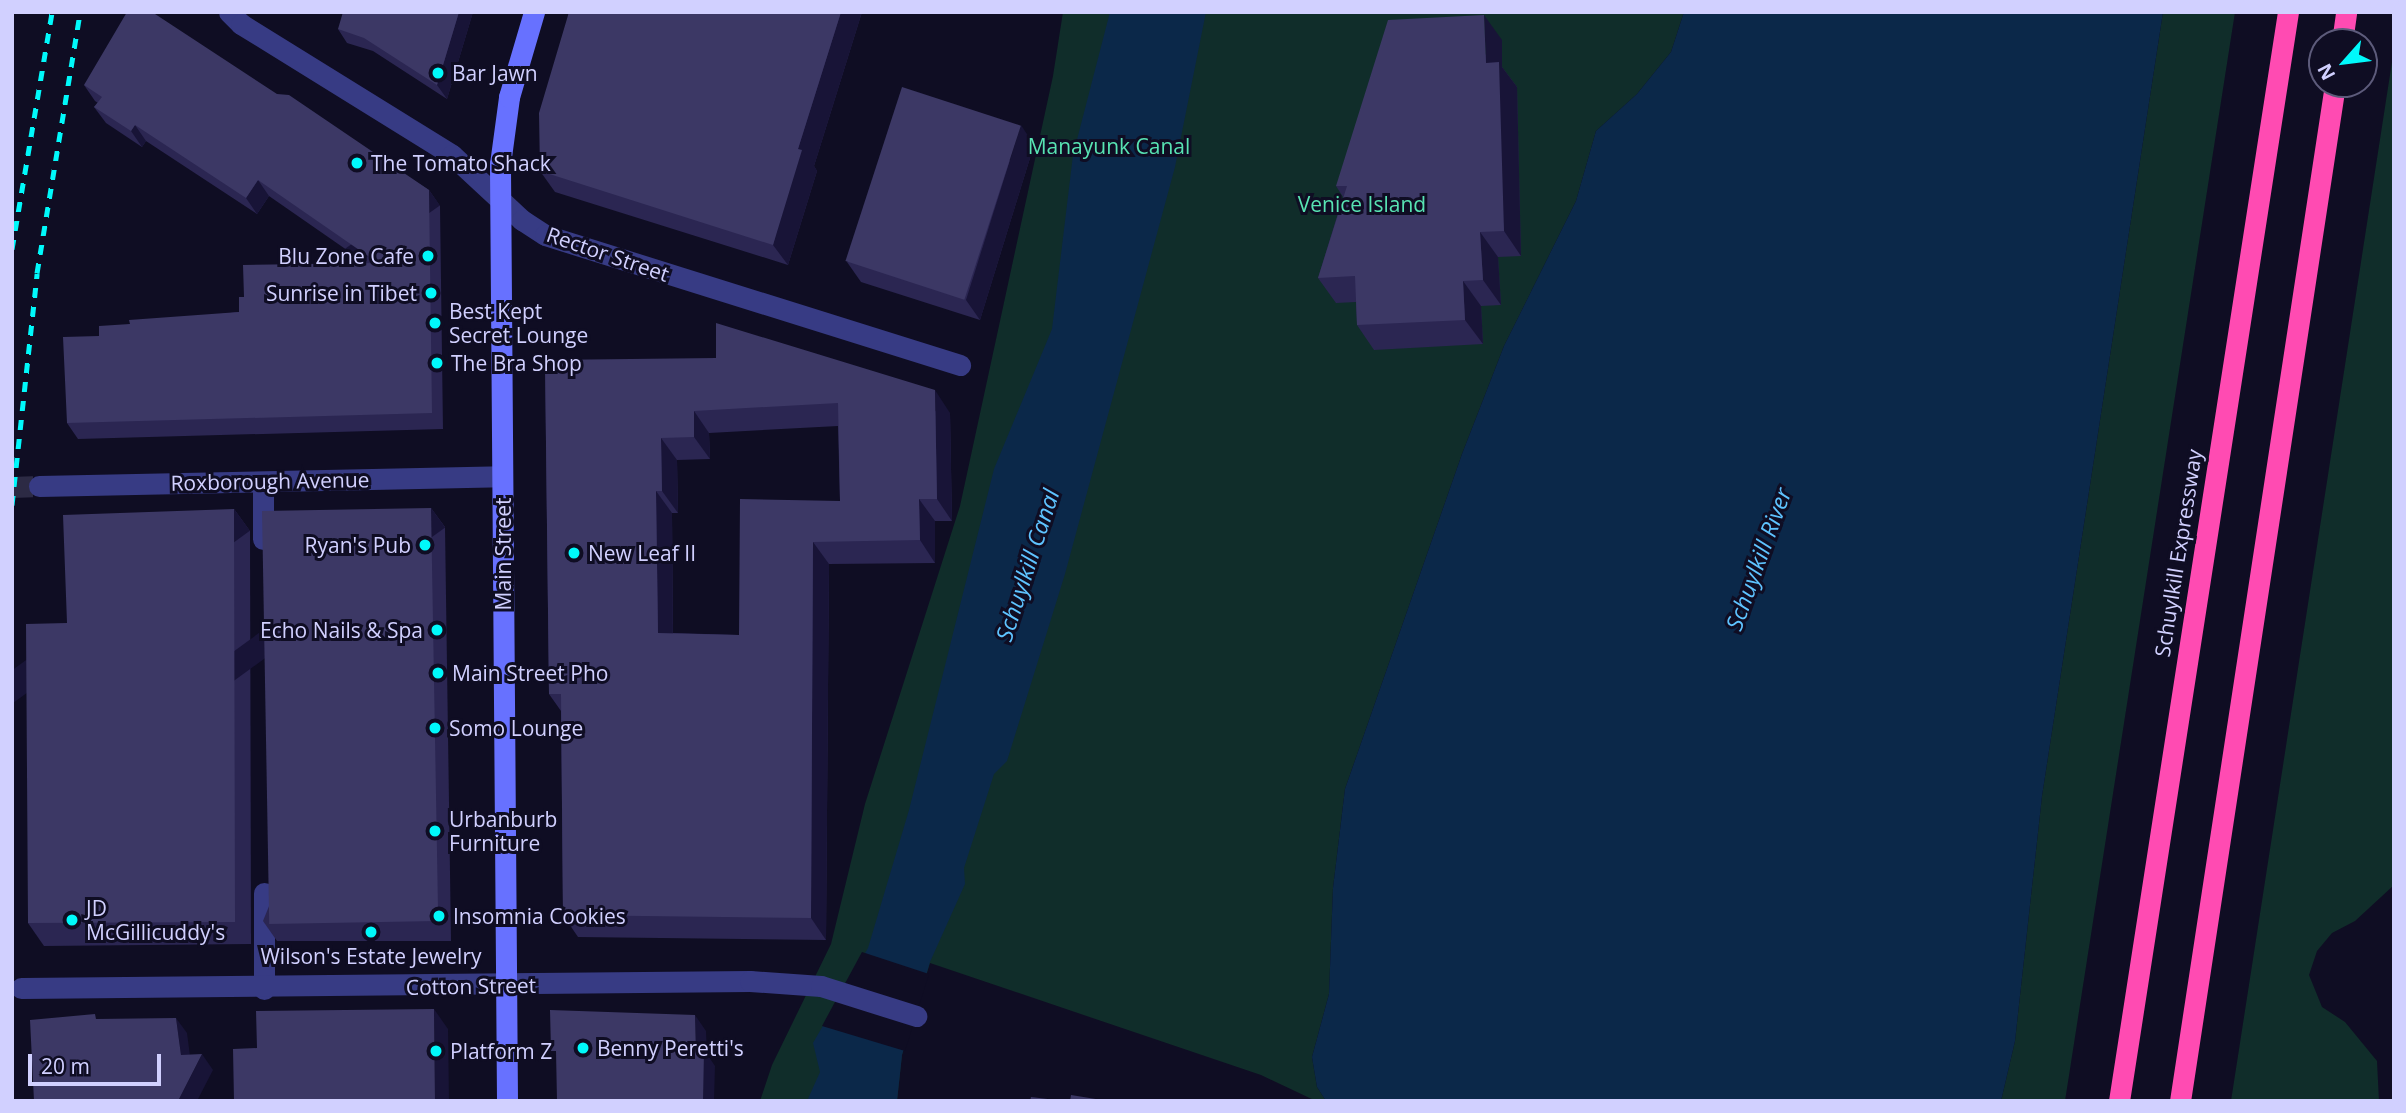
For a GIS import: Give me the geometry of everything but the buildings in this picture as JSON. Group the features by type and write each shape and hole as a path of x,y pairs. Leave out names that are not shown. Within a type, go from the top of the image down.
{"highway":[{"name":"Schuylkill Expressway","path":"2119,1101 2288,12"},
{"path":"2180,1101 2333,98"}],"street":[{"name":"Rector Street","path":"229,12 452,155 522,220 565,242 960,365"},
{"name":"Main Street","path":"508,1101 500,199 503,127 534,12"},
{"name":"Roxborough Avenue","path":"39,486 502,476"},
{"path":"263,482 263,555"},
{"path":"264,870 264,989"},
{"name":"Cotton Street","path":"20,988 264,989 750,981 833,989 916,1016"}],"green space":[{"name":"Venice Island","path":"1063,12 1684,12 1671,52 1637,94 1596,131 1576,201 1504,346 1462,454 1345,789 1333,888 1329,994 1312,1057 1317,1087 1326,1101 1316,1101 1261,1075 930,963 902,1055 897,1101 760,1101 772,1065 831,944 865,804 960,506 1053,76"},
{"path":"2163,12 2235,12 2065,1101 2001,1101 2015,1041 2042,796"},
{"path":"2394,49 2394,885 2355,921 2332,933 2317,951 2309,975 2322,1007 2345,1022 2377,1061 2379,1101 2231,1101"}],"water":[{"name":"Manayunk Canal","path":"1110,12 1206,12 1175,167 1065,574 1007,761 994,774 964,868 965,884 930,962 902,1055 897,1101 807,1101 820,1072 813,1043 868,948 909,810 994,469 1052,329 1073,155"},
{"name":"Schuylkill River","path":"1684,12 2163,12 2042,796 2015,1041 2001,1101 1326,1101 1317,1087 1312,1057 1329,994 1333,888 1345,789 1462,454 1504,346 1576,201 1596,131 1637,94 1671,52"}],"pier":[{"path":"862,952 929,974 905,1051 822,1026"}],"tunnel":[{"path":"12,487 39,486"}],"railway":[{"path":"12,249 52,12"},
{"path":"12,505 37,273 80,12"}],"place":[{"name":"Bar Jawn","path":"438,73"},
{"name":"The Tomato Shack","path":"357,163"},
{"name":"Blu Zone Cafe","path":"428,256"},
{"name":"Sunrise in Tibet","path":"431,293"},
{"name":"Best Kept Secret Lounge","path":"435,323"},
{"name":"The Bra Shop","path":"437,363"},
{"name":"Ryan's Pub","path":"425,545"},
{"name":"New Leaf II","path":"574,553"},
{"name":"Echo Nails & Spa","path":"437,630"},
{"name":"Main Street Pho","path":"438,673"},
{"name":"Somo Lounge","path":"435,728"},
{"name":"Urbanburb Furniture","path":"435,831"},
{"name":"Insomnia Cookies","path":"439,916"},
{"name":"JD McGillicuddy's","path":"72,920"},
{"name":"Wilson's Estate Jewelry","path":"371,932"},
{"name":"Benny Peretti's","path":"583,1048"},
{"name":"Platform Z","path":"436,1051"}],"water label":[{"name":"Schuylkill Canal","path":"1027,565"}]}
